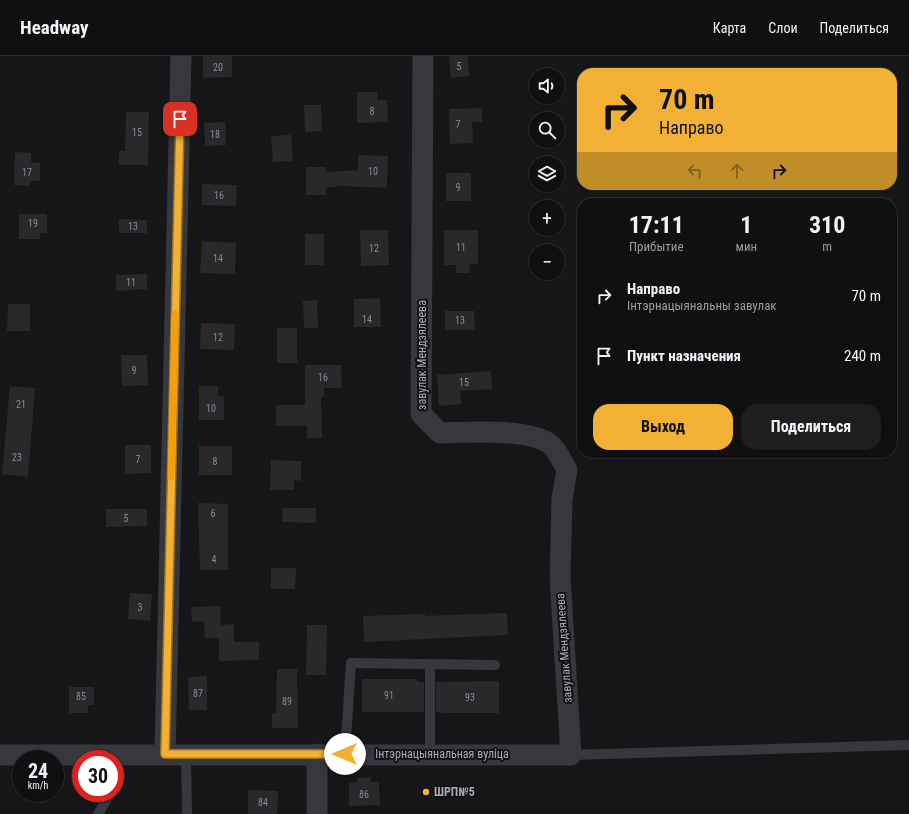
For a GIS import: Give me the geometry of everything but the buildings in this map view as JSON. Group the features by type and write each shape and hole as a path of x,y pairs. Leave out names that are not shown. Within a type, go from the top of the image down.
{"street":[{"path":"165,754 181,56"},
{"name":"завулак Мендзялеева","path":"423,56 421,414 440,433 486,431 531,437 550,444 567,470 562,499 560,577 571,754"},
{"name":"Інтэрнацыянальная вуліца","path":"124,756 165,754 571,754"},
{"path":"317,754 317,814"},
{"name":"Інтэрнацыянальная вуліца","path":"0,755 72,756"}],"lane":[{"path":"345,754 351,663 495,665"},
{"path":"430,664 430,754"},
{"path":"571,754 909,745"},
{"path":"186,754 187,814"},
{"path":"98,814 105,802"}],"slow traffic":[{"path":"171,477 175,314"}],"place":[{"name":"ШРП№5","path":"426,792"}],"route":[{"path":"180,119 165,754 345,754"}]}
